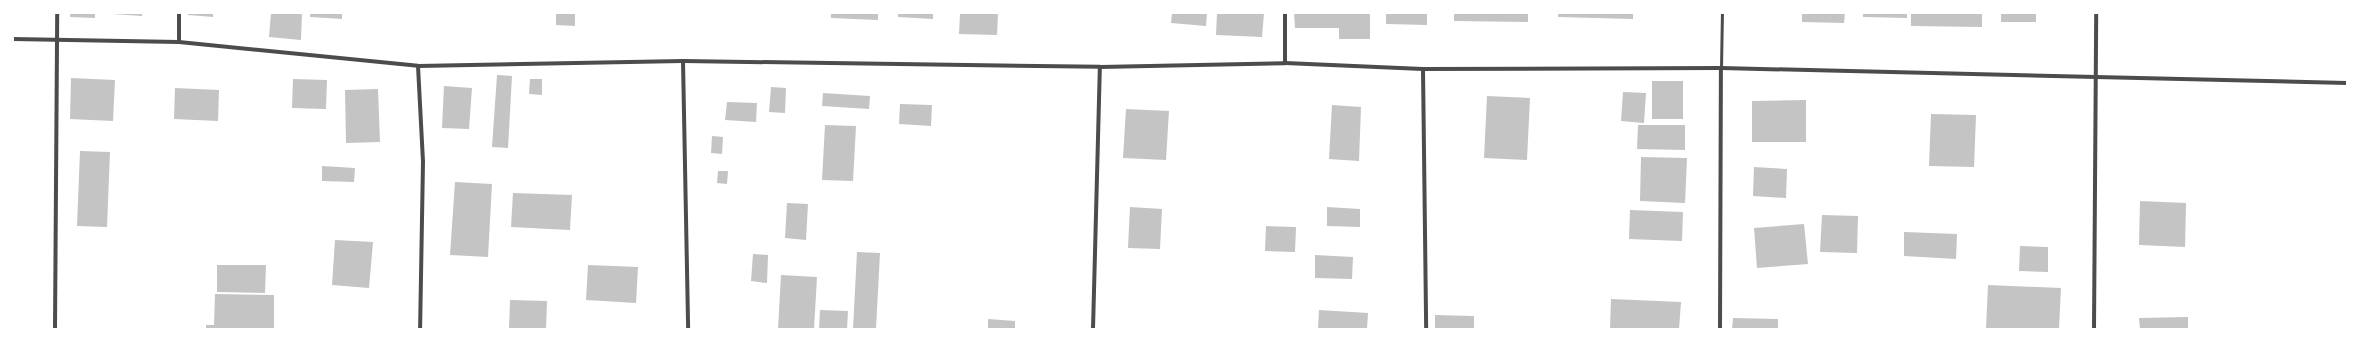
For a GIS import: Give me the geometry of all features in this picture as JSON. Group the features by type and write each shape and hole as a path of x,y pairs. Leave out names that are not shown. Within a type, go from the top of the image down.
{"street":[{"path":"55,329 56,13"},
{"path":"179,13 179,42"},
{"path":"1285,13 1285,63"},
{"path":"2094,329 2096,13"},
{"path":"13,39 179,42 418,66 684,61 1100,67 1285,63 1423,69 1721,68 2095,79 2347,83"},
{"path":"684,61 688,329"},
{"path":"418,66 423,162 420,329"},
{"path":"1093,329 1100,67"},
{"path":"1720,329 1721,68"},
{"path":"1423,69 1426,329"}],"lane":[{"path":"1721,68 1722,13"}],"building":[{"path":"70,13 95,13 95,18 70,17"},
{"path":"142,13 142,16 112,14"},
{"path":"188,13 213,13 213,17 188,15"},
{"path":"271,13 302,13 301,40 269,37"},
{"path":"310,13 342,13 342,19 310,17"},
{"path":"556,13 575,13 575,26 556,25"},
{"path":"831,13 878,13 878,20 831,18"},
{"path":"898,13 933,13 933,19 898,17"},
{"path":"960,13 998,13 997,35 959,34"},
{"path":"1172,13 1207,13 1206,26 1171,23"},
{"path":"1217,13 1264,13 1262,37 1216,35"},
{"path":"1294,13 1370,13 1370,39 1339,39 1339,28 1295,28"},
{"path":"1386,13 1427,13 1427,25 1386,24"},
{"path":"1454,13 1528,13 1528,22 1454,21"},
{"path":"1558,13 1633,13 1633,19 1558,17"},
{"path":"1802,13 1845,13 1844,23 1802,22"},
{"path":"1863,13 1907,13 1907,18 1863,17"},
{"path":"1911,13 1982,13 1982,27 1911,26"},
{"path":"2001,13 2036,13 2036,22 2001,22"},
{"path":"497,75 512,76 508,148 492,147"},
{"path":"71,78 115,80 113,121 70,119"},
{"path":"293,79 327,80 326,109 292,108"},
{"path":"530,79 542,79 542,95 529,94"},
{"path":"1652,81 1683,81 1683,119 1652,119"},
{"path":"444,86 472,88 469,129 442,128"},
{"path":"771,87 786,88 785,113 769,112"},
{"path":"175,88 219,90 218,121 174,119"},
{"path":"378,89 380,142 346,143 345,90"},
{"path":"1623,92 1646,93 1644,123 1621,121"},
{"path":"823,93 870,96 869,109 822,106"},
{"path":"1487,96 1530,98 1527,160 1484,158"},
{"path":"1806,100 1806,142 1752,142 1752,101"},
{"path":"727,102 757,103 756,122 725,120"},
{"path":"900,104 932,105 931,126 899,124"},
{"path":"1332,105 1361,107 1359,161 1329,159"},
{"path":"1126,109 1169,111 1166,160 1123,158"},
{"path":"1931,114 1976,115 1974,167 1929,166"},
{"path":"825,125 856,126 853,181 822,180"},
{"path":"1638,125 1685,125 1685,150 1637,149"},
{"path":"712,136 723,137 722,154 711,153"},
{"path":"80,151 110,152 107,227 77,226"},
{"path":"1641,157 1687,158 1685,203 1640,201"},
{"path":"322,166 355,168 354,182 322,181"},
{"path":"1754,167 1787,169 1786,198 1753,196"},
{"path":"718,171 728,171 727,184 717,183"},
{"path":"455,182 492,184 488,257 450,255"},
{"path":"513,193 572,195 570,230 511,227"},
{"path":"2140,201 2186,203 2185,247 2139,245"},
{"path":"787,203 808,204 806,240 785,238"},
{"path":"1130,207 1162,209 1160,249 1128,248"},
{"path":"1327,207 1360,209 1360,227 1327,226"},
{"path":"1630,210 1683,212 1682,241 1629,239"},
{"path":"1822,215 1858,216 1857,253 1820,252"},
{"path":"1804,224 1808,264 1757,268 1754,228"},
{"path":"1266,226 1296,227 1295,252 1265,251"},
{"path":"1904,232 1957,234 1956,259 1904,256"},
{"path":"335,240 373,242 369,288 332,285"},
{"path":"2020,246 2048,247 2048,272 2019,271"},
{"path":"857,252 880,253 876,329 853,329"},
{"path":"753,254 768,255 767,283 751,281"},
{"path":"1315,255 1353,257 1352,279 1315,278"},
{"path":"217,265 266,265 265,293 217,292"},
{"path":"588,265 638,267 636,303 586,300"},
{"path":"781,275 817,277 814,329 778,329"},
{"path":"1988,285 2061,288 2059,329 1986,329"},
{"path":"215,294 274,295 274,329 206,329 206,325 214,325"},
{"path":"1611,299 1681,302 1679,329 1610,329"},
{"path":"510,300 547,301 546,329 509,329"},
{"path":"820,310 848,311 847,329 819,329"},
{"path":"1319,310 1368,313 1367,329 1318,329"},
{"path":"1435,315 1474,316 1474,329 1435,329"},
{"path":"2188,317 2188,329 2140,329 2139,318"},
{"path":"1733,318 1778,319 1778,329 1732,329"},
{"path":"988,319 1015,321 1015,329 988,329"}]}
